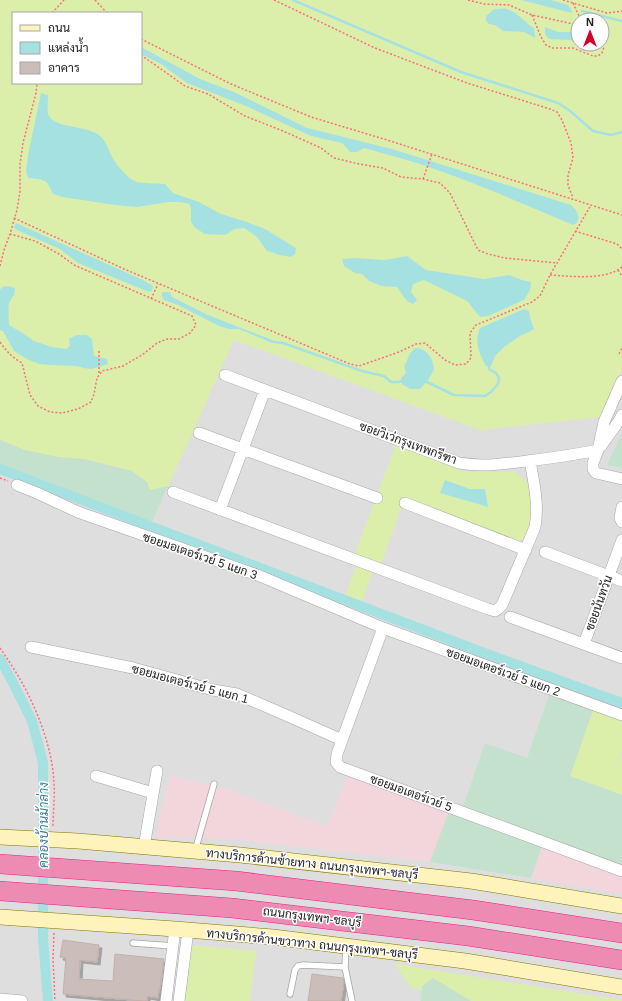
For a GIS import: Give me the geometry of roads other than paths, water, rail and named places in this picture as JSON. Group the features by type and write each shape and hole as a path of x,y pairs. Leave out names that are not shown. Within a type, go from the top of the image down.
{"highway":[{"path":"0,864 236,881 473,910 622,933"},
{"name":"ถนนกรุงเทพฯ-ชลบุรี","path":"0,891 240,909 468,936 622,960"}],"main road":[{"name":"ทางบริการด้านซ้ายทาง ถนนกรุงเทพฯ-ชลบุรี","path":"0,837 240,855 471,881 622,906"},
{"name":"ทางบริการด้านขวาทาง ถนนกรุงเทพฯ-ชลบุรี","path":"0,917 273,937 465,961 622,987"}],"street":[{"name":"ซอยวิเว่กรุงเทพกรีฑา","path":"225,375 459,463 472,465 496,465 569,456 598,450"},
{"path":"622,381 604,422 598,450 593,463 593,469 596,473 622,479"},
{"path":"220,510 265,390"},
{"path":"598,450 620,421 622,415"},
{"path":"199,433 377,498"},
{"path":"173,492 495,611 502,605 535,527 537,506 530,461"},
{"name":"ซอยมอเตอร์เวย์ 5 แยก 3","path":"17,485 78,512 260,576 383,628"},
{"path":"405,503 526,550"},
{"path":"622,507 620,518 622,522"},
{"name":"ซอยนันทวัน","path":"584,644 622,540"},
{"path":"545,552 622,582"},
{"path":"510,618 622,658"},
{"name":"ซอยมอเตอร์เวย์ 5 แยก 2","path":"383,628 622,715"},
{"name":"ซอยมอเตอร์เวย์ 5","path":"383,628 342,740 336,759 337,764 340,767 622,871"},
{"name":"ซอยมอเตอร์เวย์ 5 แยก 1","path":"31,647 133,668 213,690 237,694 342,740"},
{"path":"144,847 157,771"},
{"path":"96,776 153,792"},
{"path":"166,1001 173,946 181,930"},
{"path":"179,1001 181,930"},
{"path":"0,999 22,1001"}],"lane":[{"path":"195,851 214,784"},
{"path":"133,943 173,946"},
{"path":"346,946 345,967 352,1001"},
{"path":"290,994 295,970 298,966 345,967"}],"water":[{"path":"521,0 551,0 568,5 571,9 572,12"},
{"path":"494,9 506,9 514,12 534,28 535,38 524,32 503,31 495,25 489,24 486,21 486,16"},
{"path":"545,27 558,32 570,32 570,40 549,39 545,34"},
{"path":"142,48 200,79 234,92 307,128 392,149 571,205 576,210 579,217 577,223 573,225 488,189 401,158 364,148 357,152 350,152 342,143 311,136 246,106 187,83 161,64 142,54"},
{"path":"41,93 48,95 48,114 51,119 64,125 88,130 100,136 106,143 112,157 123,172 134,181 141,183 165,184 173,193 199,202 221,214 265,229 296,248 295,254 291,257 267,251 257,237 244,228 235,229 225,235 205,234 195,228 191,222 191,209 189,204 169,202 137,207 62,197 53,194 46,182 28,178 26,171"},
{"path":"16,223 143,280 153,286 152,291 149,292 78,263 60,249 17,230 14,227"},
{"path":"407,256 426,270 484,279 509,275 531,282 530,290 524,300 488,316 480,317 467,301 424,280 413,284 411,292 417,300 413,304 407,301 397,287 381,286 369,281 362,274 355,273 344,266 342,259 355,258 385,260"},
{"path":"7,286 15,288 14,295 9,303 9,325 34,341 52,347 66,349 70,346 69,339 77,335 87,335 92,339 94,356 107,359 108,364 91,369 76,366 39,364 14,351 3,331 0,330 0,290 2,287"},
{"path":"170,292 172,297 208,315 280,343 272,343 239,329 229,329 219,326 178,305 164,300 162,293"},
{"path":"524,309 529,311 534,329 520,336 504,347 495,356 491,366 486,366 481,357 477,343 480,328"},
{"path":"415,348 423,350 429,355 433,362 434,370 420,389 410,389 402,384 401,378 406,373 404,366"},
{"path":"445,480 470,489 485,489 488,507 440,493"}],"waterway":[{"path":"293,0 461,72 558,103 569,110 593,131 611,135 622,132"},
{"path":"582,11 622,21"},
{"path":"275,342 283,343 362,371 384,376 391,382 403,381"},
{"path":"425,381 454,395 485,396 498,384 499,378 496,373 489,369 489,363"},
{"path":"0,469 487,654 622,703"},
{"name":"คลองบ้านม้าล่าง","path":"0,659 32,721 43,763 43,939 48,1001"}]}
